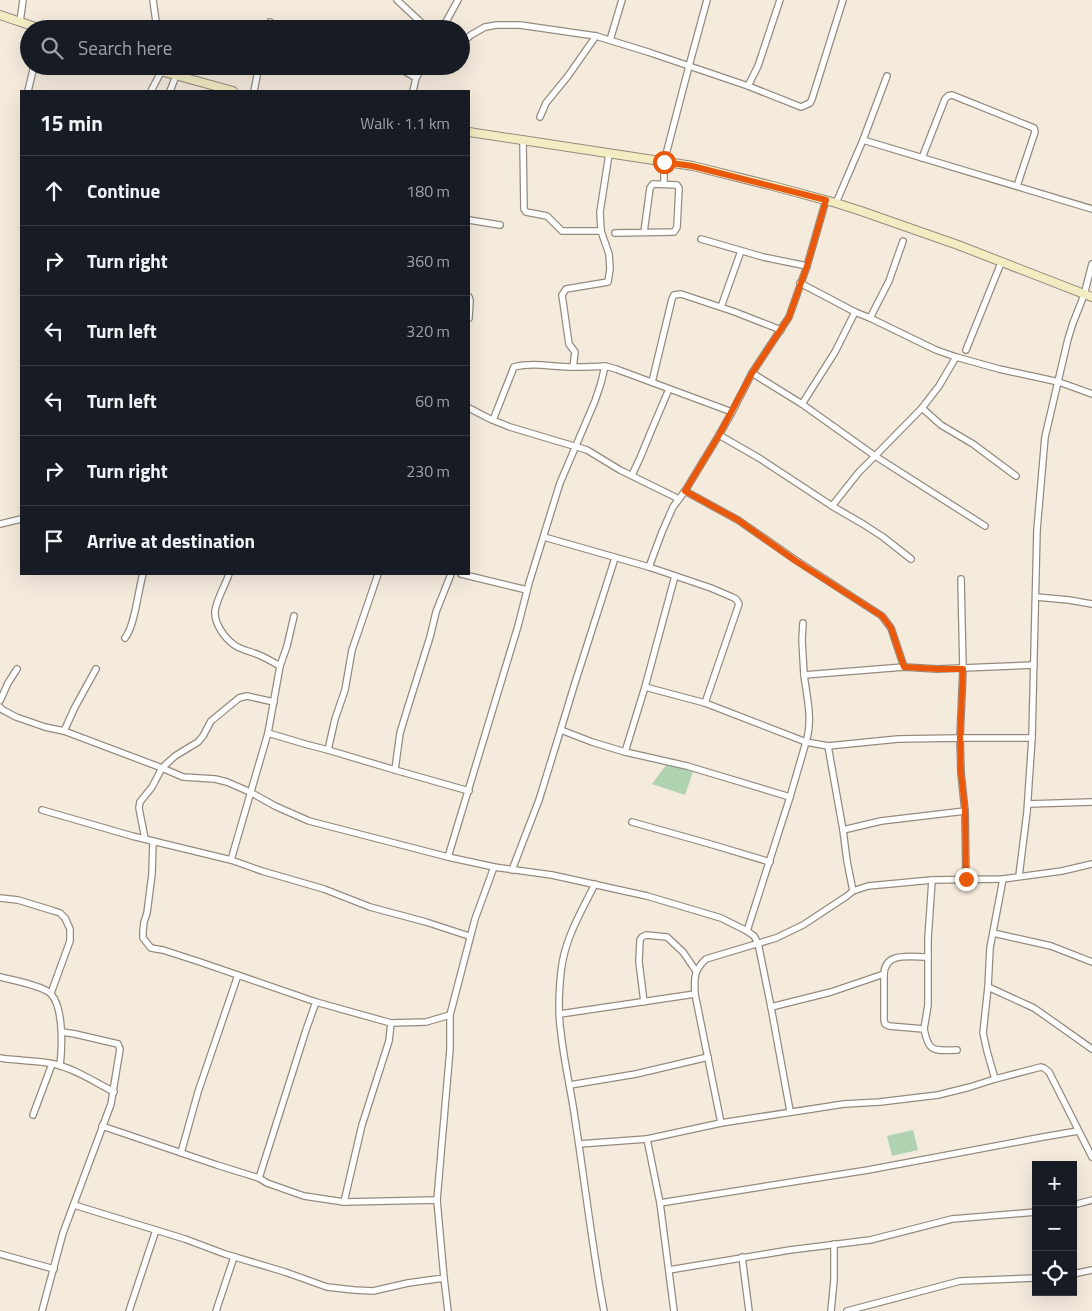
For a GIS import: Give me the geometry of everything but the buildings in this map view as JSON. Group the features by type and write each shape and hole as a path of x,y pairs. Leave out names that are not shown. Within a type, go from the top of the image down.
{"main road":[{"path":"0,15 20,22"},
{"path":"172,75 230,90"},
{"path":"470,132 692,166 826,200 950,243 1088,296"}],"street":[{"path":"20,20 23,0"},
{"path":"153,0 155,20"},
{"path":"397,0 418,20"},
{"path":"447,20 458,0"},
{"path":"610,40 622,0"},
{"path":"664,184 664,162 707,0"},
{"path":"748,86 758,66 780,0"},
{"path":"470,36 485,27 497,24 520,25 596,36 748,86 801,107 810,103 843,0"},
{"path":"540,117 546,103 596,36"},
{"path":"28,90 32,75"},
{"path":"152,90 159,75"},
{"path":"254,90 257,75"},
{"path":"411,75 416,78"},
{"path":"413,90 418,75"},
{"path":"170,90 176,76"},
{"path":"836,203 863,140 887,76"},
{"path":"922,158 945,99 952,95 1034,128 1031,146 1017,186"},
{"path":"863,140 1092,209"},
{"path":"523,141 525,211 547,216 562,231 601,231"},
{"path":"573,367 575,352 569,344 562,295 566,290 608,282 610,269 609,254 601,231 600,212 609,154"},
{"path":"615,233 674,232 676,230 679,188 675,184 653,184 650,188 644,232"},
{"path":"649,567 673,507 719,435 752,373 789,317 807,266 826,200"},
{"path":"470,220 500,225"},
{"path":"701,239 763,257 807,266"},
{"path":"870,318 889,281 903,241"},
{"path":"721,307 741,251"},
{"path":"966,350 1001,263"},
{"path":"1019,876 1028,804 1032,738 1037,530 1045,437 1072,323 1088,296 1092,264"},
{"path":"800,283 855,312 936,350 1000,369 1058,382 1092,394"},
{"path":"652,382 674,295 681,294 721,307 781,330"},
{"path":"802,404 835,352 855,312"},
{"path":"832,506 859,472 922,408 939,386 956,357"},
{"path":"492,420 514,367 543,365 573,367 605,366 732,412"},
{"path":"448,857 560,483 595,400 605,366"},
{"path":"752,373 802,404 911,480 985,526"},
{"path":"632,475 669,389"},
{"path":"922,408 941,425 973,444 1016,476"},
{"path":"470,409 492,420 587,450 620,470 678,500"},
{"path":"719,435 759,458 883,537 911,558"},
{"path":"685,491 738,520 796,561 882,616 891,628 904,667"},
{"path":"0,524 18,520"},
{"path":"544,537 649,567 736,599 738,604 706,703"},
{"path":"512,870 539,800 615,558"},
{"path":"125,638 132,622 143,575"},
{"path":"229,575 215,609 216,623 234,645 280,666"},
{"path":"328,750 335,719 345,690 352,650 378,575"},
{"path":"395,770 400,733 436,612 451,575"},
{"path":"464,575 527,590"},
{"path":"625,752 675,576"},
{"path":"961,579 963,669 960,738 965,810 966,879"},
{"path":"1036,596 1092,604"},
{"path":"230,860 268,733 280,666 294,616"},
{"path":"747,931 810,732 802,648 803,624"},
{"path":"804,676 904,667 963,669 1034,665"},
{"path":"0,702 8,683 17,669"},
{"path":"64,732 96,669"},
{"path":"645,687 706,703 806,742 828,746 898,739 1032,738"},
{"path":"145,839 139,808 140,802 152,787 162,768 175,756 198,742 211,721 239,698 247,696 274,702"},
{"path":"0,707 16,717 64,732 183,777 221,780 309,821 448,857 494,867 552,875 647,896 721,918 747,931 754,936 758,943 790,1111"},
{"path":"561,730 625,752 687,766 790,796"},
{"path":"268,733 469,791"},
{"path":"828,746 847,861 854,891"},
{"path":"1028,804 1092,802"},
{"path":"42,810 145,839 230,860 324,889 370,907 469,936"},
{"path":"843,830 881,821 965,810"},
{"path":"632,822 770,862"},
{"path":"153,841 152,874 144,922 144,938 151,948 183,956 316,1002 391,1023 426,1022 450,1015"},
{"path":"721,1123 695,994 694,978 696,971 699,965 706,959 776,938 802,925 854,891 868,886 932,880 1003,879 1062,871 1092,864"},
{"path":"448,1311 436,1200 450,1050 450,1015 474,918 494,867"},
{"path":"995,1079 986,1051 983,1033 990,948 1003,879"},
{"path":"932,880 928,939 928,1005 924,1029 927,1042 931,1048 957,1050"},
{"path":"595,884 574,926 566,948 561,972 560,1014 562,1041 604,1311"},
{"path":"0,898 18,900 54,911 60,913 65,918 70,929 70,940 51,993"},
{"path":"993,933 1051,946 1092,962"},
{"path":"644,1002 639,962 640,940 642,937 646,935 666,937 683,952 696,971"},
{"path":"924,1029 885,1024 884,967 894,957 928,957"},
{"path":"771,1007 831,992 884,974"},
{"path":"181,1153 198,1092 238,976"},
{"path":"0,977 34,986 51,993 55,1001 62,1032 60,1066"},
{"path":"988,987 1034,1008 1092,1049"},
{"path":"560,1014 695,994"},
{"path":"259,1178 316,1002"},
{"path":"344,1202 362,1125 389,1041 391,1023"},
{"path":"42,1311 63,1233 111,1104 120,1049 118,1044 62,1032"},
{"path":"570,1086 636,1074 708,1057"},
{"path":"0,1058 60,1066 114,1092"},
{"path":"34,1115 52,1064"},
{"path":"579,1144 647,1139 790,1111 914,1098 962,1089 1041,1067 1049,1072 1092,1157"},
{"path":"102,1126 259,1178 267,1183 304,1196 344,1202 436,1200"},
{"path":"660,1203 868,1170 1078,1131"},
{"path":"647,1139 660,1203 674,1311"},
{"path":"1077,1203 1092,1200"},
{"path":"74,1205 185,1239 234,1257 326,1286 373,1291 408,1283 444,1278"},
{"path":"669,1270 870,1240 952,1219 1032,1212"},
{"path":"129,1311 156,1230"},
{"path":"831,1311 834,1280 834,1244"},
{"path":"0,1254 54,1269"},
{"path":"216,1311 234,1257"},
{"path":"742,1258 749,1311"},
{"path":"1077,1273 1092,1270"},
{"path":"847,1311 960,1281 1032,1278"}],"green space":[{"path":"667,764 693,772 685,795 652,784"},
{"path":"913,1130 918,1150 892,1156 887,1136"}],"route":[{"path":"664,162 692,166 826,200 807,266 789,317 752,373 719,435 685,491 738,520 796,561 882,616 891,628 904,667 963,669 960,738 965,810 966,879"}]}
